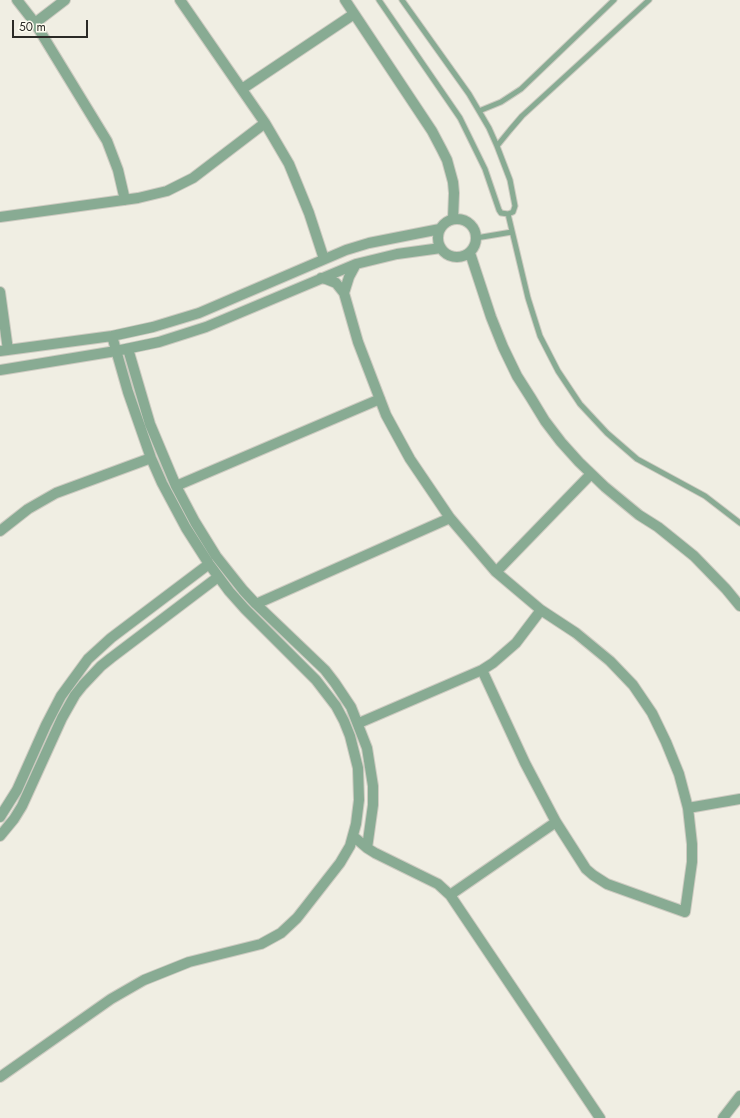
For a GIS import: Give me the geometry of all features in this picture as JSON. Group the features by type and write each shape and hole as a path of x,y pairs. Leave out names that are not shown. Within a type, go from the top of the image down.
{"street":[{"path":"17,0 35,23 107,140 118,170 125,200"},
{"path":"35,23 65,0"},
{"path":"180,0 265,123 289,164 309,213 324,258"},
{"path":"345,0 432,131 447,160 454,193 453,219"},
{"path":"242,89 354,14"},
{"path":"0,217 153,195 180,185 193,178 265,123"},
{"path":"453,219 458,219 469,223 475,232 476,243 470,252 460,257 449,255 441,248 438,238 443,224 453,219"},
{"path":"0,292 4,350 112,336 153,327 199,313 324,258 346,250 369,243 440,229"},
{"path":"0,370 116,352 159,342 206,327 356,264 397,254 441,248"},
{"path":"470,252 491,317 503,347 517,376 545,421 561,442 591,474 622,501 665,532 694,556 717,579 740,606"},
{"path":"344,293 349,277 356,264"},
{"path":"321,278 336,283 344,293 358,342 380,398 398,438 410,459 450,518 496,572 541,610 610,660 643,699 660,727 679,774 688,808 692,844 692,862 685,912 615,888 593,875 581,862 556,822 525,763 482,670"},
{"path":"0,1077 111,999 144,980 189,962 261,944 281,933 297,918 334,872 345,855 356,824 359,800 358,768 350,736 341,716 327,692 245,610 218,577 186,528 151,458 112,336"},
{"path":"128,349 150,424 176,486 195,522 216,556 256,604 325,670 352,707 368,748 373,786 373,805 367,848"},
{"path":"176,486 380,398"},
{"path":"0,531 14,518 56,493 151,458"},
{"path":"496,572 591,474"},
{"path":"256,604 450,518"},
{"path":"0,817 17,790 53,710 83,665 111,638 209,564"},
{"path":"0,836 14,819 22,806 62,718 75,695 83,685 111,658 218,577"},
{"path":"359,723 482,670 509,650 522,636 541,610"},
{"path":"688,808 740,799"},
{"path":"450,895 556,822"},
{"path":"353,836 367,848 438,884 450,895 600,1118"},
{"path":"723,1118 740,1096"}],"lane":[{"path":"379,0 460,118 480,157 499,210 501,213 508,214 513,212 515,206 510,180 497,146 479,111 402,0"},
{"path":"479,111 501,102 521,89 614,0"},
{"path":"497,146 522,116 650,0"},
{"path":"508,214 528,298 540,336 558,371 580,404 607,433 637,459 705,496 740,523"},
{"path":"476,238 512,232"}]}
